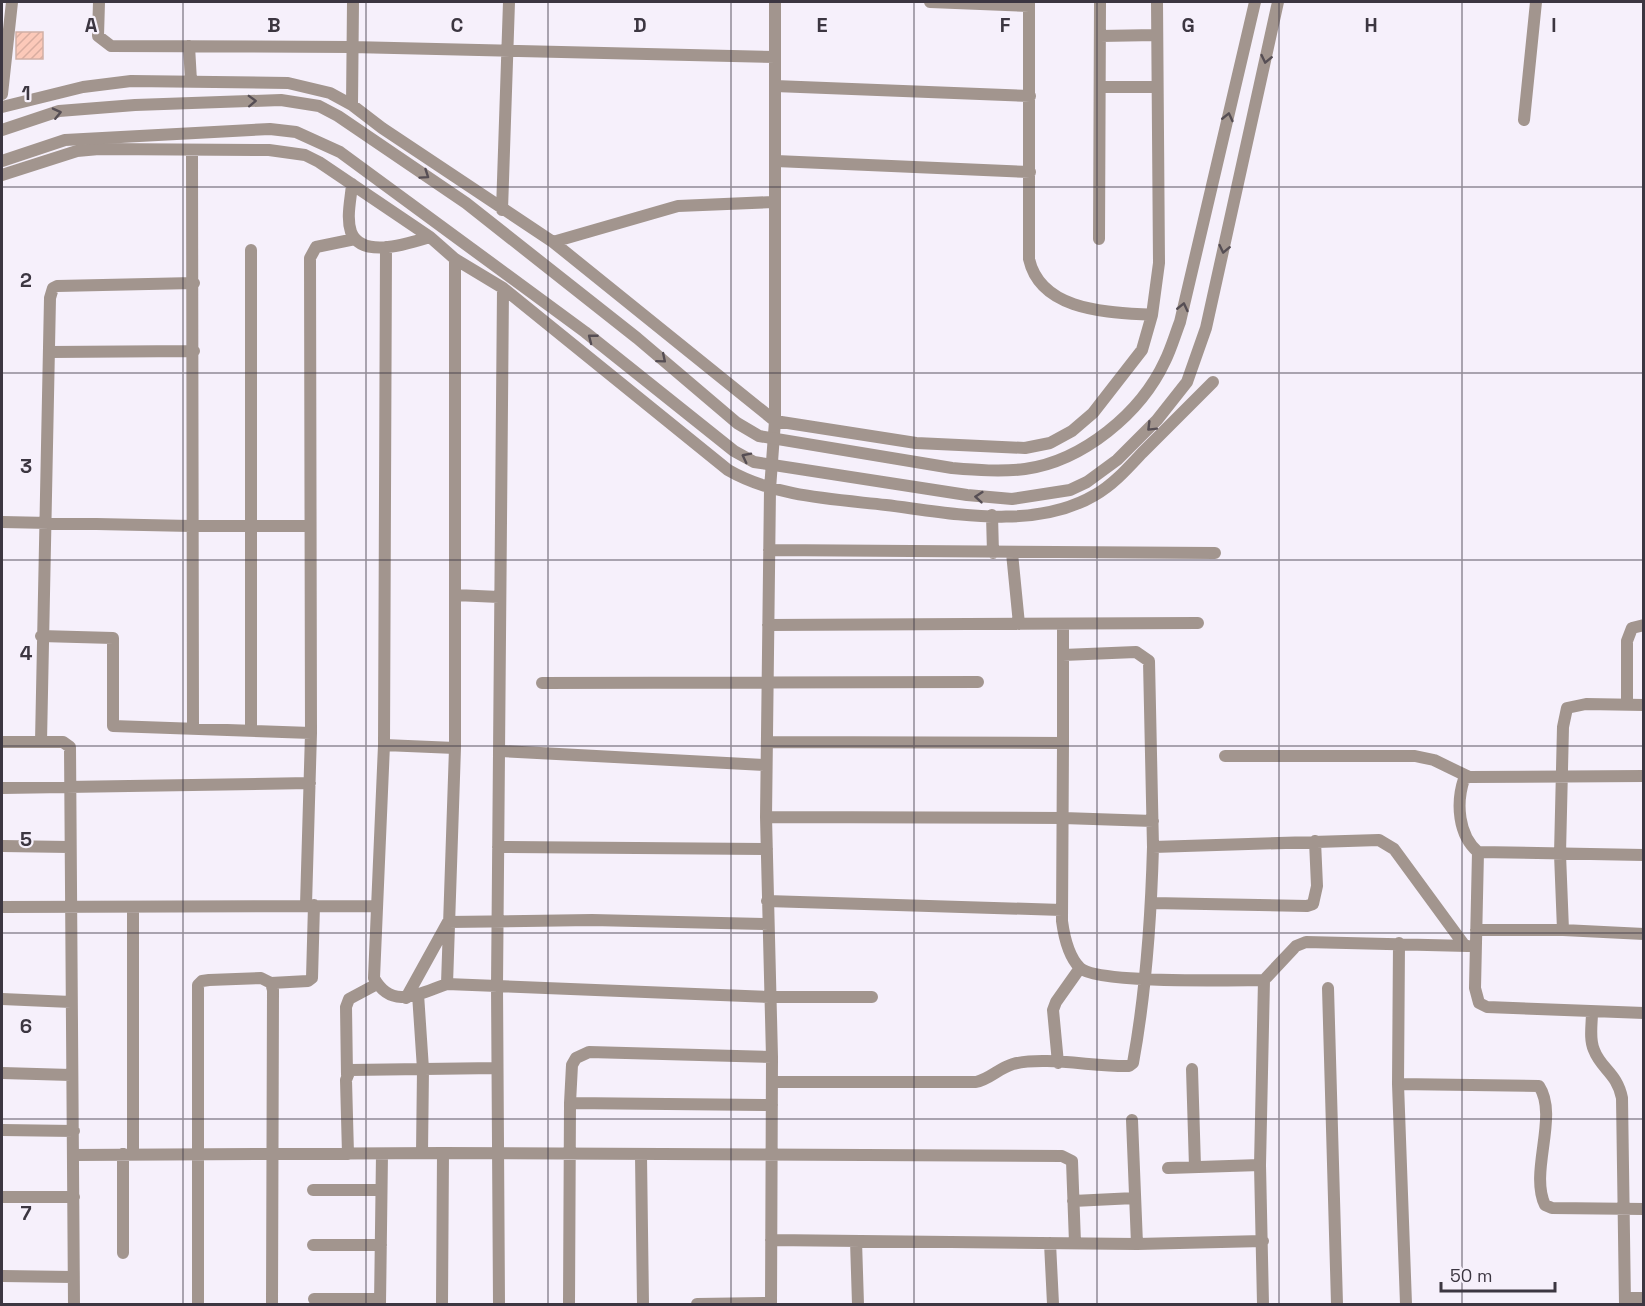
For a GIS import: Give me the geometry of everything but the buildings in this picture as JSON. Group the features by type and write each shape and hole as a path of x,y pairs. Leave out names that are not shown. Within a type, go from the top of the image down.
{"street":[{"path":"2,94 12,2"},
{"path":"99,2 98,36 104,43 111,46 352,47 776,57"},
{"path":"352,105 353,2"},
{"path":"502,210 509,2"},
{"path":"697,1305 771,1304 772,1057 766,765 770,489 775,421 773,202 776,161 775,2"},
{"path":"930,2 1029,4 1029,259 1036,278 1045,288 1080,306 1152,315"},
{"path":"1099,239 1100,2"},
{"path":"2,106 83,87 131,81 288,83 330,93 352,105 502,210 553,242 775,421 916,443 1025,448 1050,443 1072,431 1113,391 1142,350 1152,315 1159,263 1157,2"},
{"path":"2,130 59,111 124,106 281,100 319,106 339,116 466,203 638,338 737,423 759,436 980,470 1041,466 1098,441 1141,398 1165,362 1180,322 1255,2"},
{"path":"2,161 66,140 270,129 296,132 350,159 585,332 734,451 754,462 1012,500 1052,495 1087,482 1117,460 1158,420 1187,382 1206,328 1278,2"},
{"path":"1524,120 1536,2"},
{"path":"1100,36 1156,35"},
{"path":"189,46 191,81"},
{"path":"776,86 1030,96"},
{"path":"1100,87 1156,87"},
{"path":"192,150 193,729"},
{"path":"2,175 77,151 269,150 305,155 352,184 430,237 455,258 502,288 728,470 746,481 770,489 830,499 992,515 1055,510 1075,505 1096,495 1115,480 1213,382"},
{"path":"776,161 1030,172"},
{"path":"352,184 349,219 355,239 363,244 386,247 430,237"},
{"path":"553,242 678,206 773,202"},
{"path":"198,1305 198,985 202,981 209,980 250,978 267,979 271,983 308,981 312,978 310,258 316,247 355,239"},
{"path":"386,247 384,745 376,906 374,978 377,984 388,995 412,996 447,984 769,997 872,998"},
{"path":"251,250 251,729"},
{"path":"447,984 455,748 455,258"},
{"path":"41,742 44,522 50,298 53,288 194,283"},
{"path":"500,1305 497,986 501,751 499,597 502,288"},
{"path":"50,352 194,351"},
{"path":"992,515 993,553"},
{"path":"2,522 309,526"},
{"path":"769,550 1215,553"},
{"path":"1012,553 1019,624"},
{"path":"455,595 499,597"},
{"path":"768,625 1198,623"},
{"path":"1063,624 1062,910 1064,933 1080,968 1098,975 1145,979 1264,980"},
{"path":"1627,705 1627,640 1632,628 1644,625"},
{"path":"41,636 113,638 113,726 251,729 311,733"},
{"path":"772,1082 976,1082 1013,1064 1121,1066 1133,1063 1145,979 1152,903 1153,821 1149,661 1136,652 1063,655"},
{"path":"542,683 978,682"},
{"path":"1563,930 1560,854 1563,727 1567,708 1586,704 1644,705"},
{"path":"2,742 68,743 71,1075 74,1131 74,1305"},
{"path":"767,742 1063,743"},
{"path":"384,745 455,748"},
{"path":"501,751 766,765"},
{"path":"1225,756 1415,756 1434,760 1469,777"},
{"path":"1644,776 1469,777 1464,779 1462,784 1461,825 1467,842 1478,852 1644,855"},
{"path":"2,788 70,785 310,783"},
{"path":"766,817 1064,818 1153,821"},
{"path":"1153,847 1370,839 1387,843 1470,946"},
{"path":"1152,903 1307,906 1313,903 1317,886 1315,841"},
{"path":"2,846 69,847"},
{"path":"498,847 767,849"},
{"path":"1478,852 1476,930 1470,946 1479,1003 1487,1007 1644,1012"},
{"path":"767,901 1062,910"},
{"path":"2,908 376,906"},
{"path":"123,1252 128,1154 133,907"},
{"path":"448,922 592,920 768,924"},
{"path":"423,1153 423,1069 412,996 448,922"},
{"path":"1476,930 1563,930 1644,934"},
{"path":"1263,1305 1260,1165 1264,980 1296,946 1306,942 1470,946"},
{"path":"1399,943 1398,1084 1406,1305"},
{"path":"1058,1064 1053,1010 1056,1002 1080,968"},
{"path":"271,983 274,1153 272,1305"},
{"path":"348,1154 346,1007 349,999 377,984"},
{"path":"1328,988 1337,1305"},
{"path":"2,999 71,1002"},
{"path":"1592,1012 1594,1051 1613,1074 1620,1086 1622,1098 1625,1301 1644,1298"},
{"path":"568,1305 570,1103 572,1065 576,1058 589,1052 772,1057"},
{"path":"347,1075 350,1070 357,1069 497,1068"},
{"path":"1192,1069 1194,1167"},
{"path":"2,1073 71,1075"},
{"path":"1398,1084 1539,1086 1545,1105 1541,1190 1545,1205 1552,1208 1644,1209"},
{"path":"570,1103 772,1105"},
{"path":"1132,1120 1137,1244"},
{"path":"2,1130 74,1131"},
{"path":"74,1155 443,1153 641,1156 1062,1156 1072,1161 1075,1243"},
{"path":"442,1305 443,1153"},
{"path":"314,1299 380,1302 382,1154"},
{"path":"641,1156 643,1305"},
{"path":"1167,1168 1260,1165"},
{"path":"313,1190 381,1190"},
{"path":"2,1197 74,1197"},
{"path":"1073,1201 1135,1198"},
{"path":"771,1240 1137,1244 1263,1241"},
{"path":"856,1241 858,1305"},
{"path":"1050,1243 1053,1305"},
{"path":"313,1245 381,1245"},
{"path":"2,1276 74,1277"}]}
